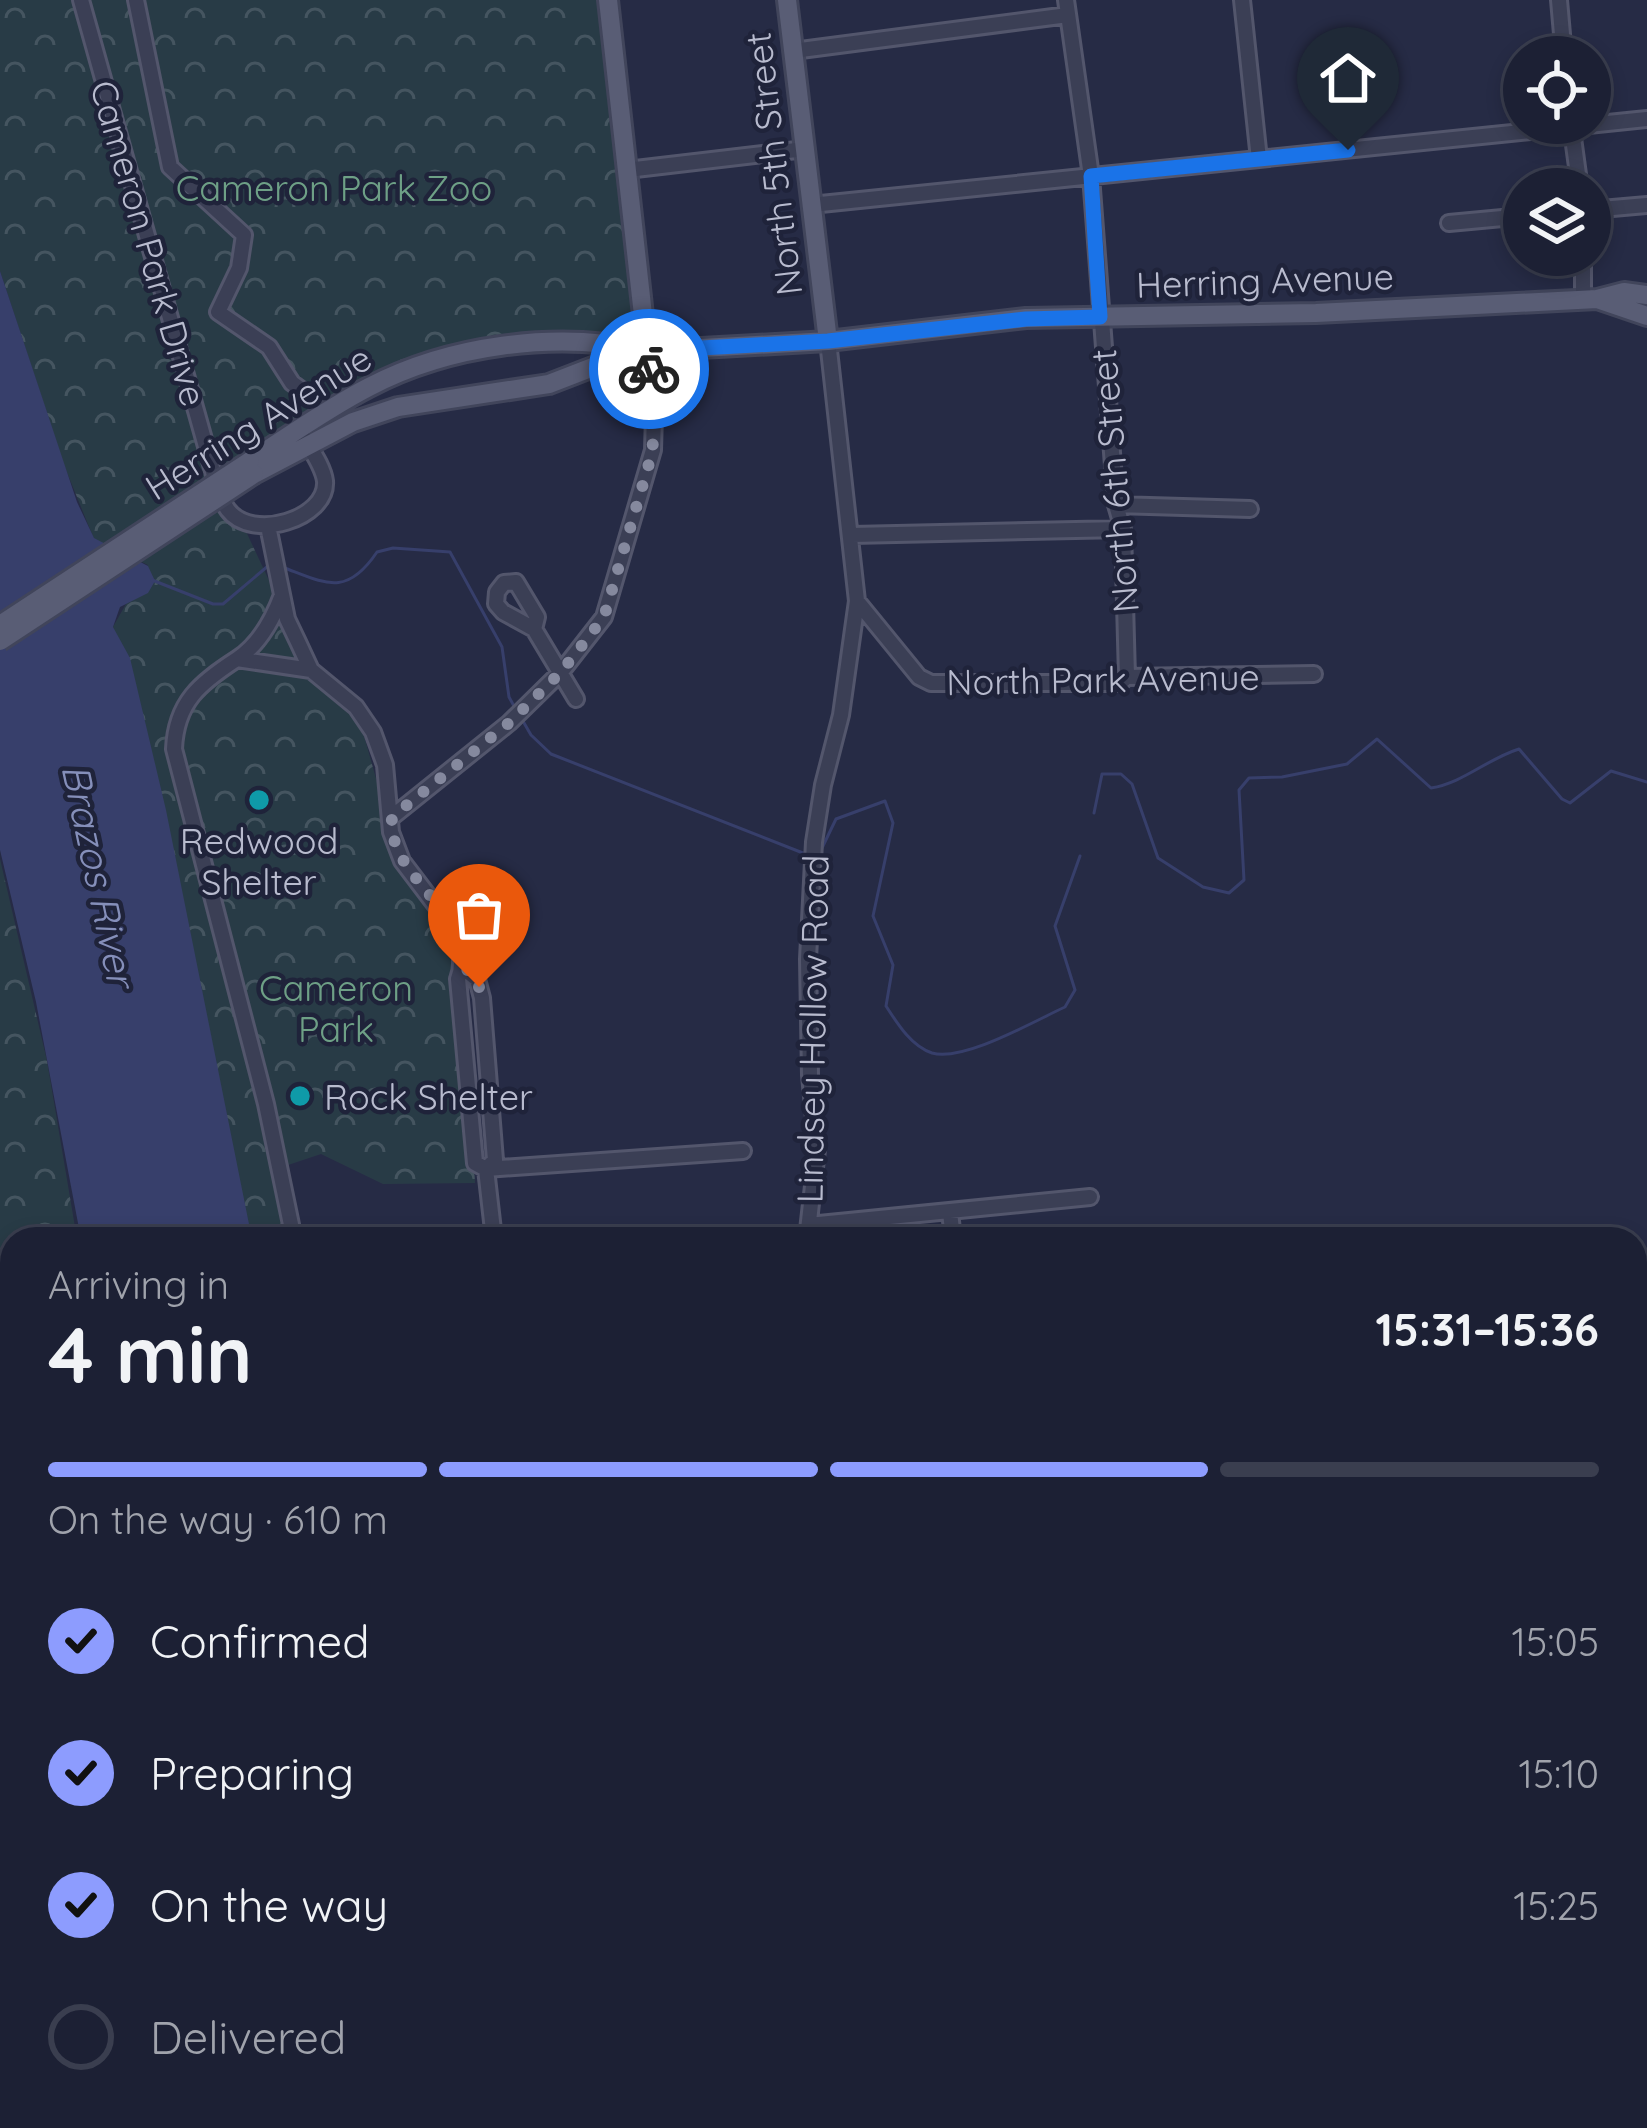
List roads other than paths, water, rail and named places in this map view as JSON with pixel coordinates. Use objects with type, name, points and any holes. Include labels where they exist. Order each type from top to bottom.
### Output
[{"type":"main road","points":[[608,0],[647,351]]},
{"type":"main road","name":"North 5th Street","points":[[787,0],[828,341]]},
{"type":"main road","name":"Herring Avenue","points":[[304,438],[398,407],[549,384],[647,351],[828,341],[1026,319],[1296,314],[1590,299],[1624,292],[1647,295]]},
{"type":"main road","name":"Herring Avenue","points":[[1590,299],[1647,316]]},
{"type":"main road","name":"Herring Avenue","points":[[0,626],[304,438],[369,387],[460,354],[556,342],[609,343],[647,351]]},
{"type":"main road","name":"Herring Avenue","points":[[0,641],[252,468]]},
{"type":"street","name":"Cameron Park Drive","points":[[81,0],[214,475],[229,511],[252,526],[268,526]]},
{"type":"street","points":[[136,0],[170,167],[244,236],[239,268],[218,312],[268,347],[292,383],[307,394]]},
{"type":"street","points":[[1242,0],[1259,159]]},
{"type":"street","points":[[1558,0],[1562,36]]},
{"type":"street","points":[[793,51],[1067,8]]},
{"type":"street","name":"North 6th Street","points":[[1067,8],[1091,176],[1116,505],[1123,529],[1127,677]]},
{"type":"street","points":[[1611,122],[1647,119]]},
{"type":"street","points":[[811,205],[1503,132]]},
{"type":"street","points":[[627,170],[805,149]]},
{"type":"street","points":[[1611,208],[1647,205]]},
{"type":"street","points":[[1449,223],[1503,218]]},
{"type":"street","points":[[1586,276],[1590,299]]},
{"type":"street","name":"North 5th Street","points":[[828,341],[851,535]]},
{"type":"street","points":[[392,817],[509,723],[561,672],[604,617],[653,450],[647,351]]},
{"type":"street","points":[[304,438],[324,475],[325,488],[320,499],[297,516],[268,526],[287,620],[311,670],[356,707],[373,732],[387,778],[391,832],[403,861],[452,927],[463,968],[477,979],[495,1160],[486,1169]]},
{"type":"street","points":[[1116,505],[1250,509]]},
{"type":"street","points":[[851,535],[1123,529]]},
{"type":"street","name":"Lindsey Hollow Road","points":[[809,1227],[818,1150],[810,1075],[812,863],[857,601],[851,535]]},
{"type":"street","points":[[282,596],[259,639],[204,680],[187,699],[174,749],[266,1104],[292,1227]]},
{"type":"street","name":"North Park Avenue","points":[[857,601],[926,681],[1120,682],[1127,677],[1314,674]]},
{"type":"street","points":[[534,629],[576,699]]},
{"type":"street","points":[[237,659],[311,670]]},
{"type":"street","points":[[387,778],[416,798]]},
{"type":"street","points":[[463,968],[458,979],[475,1162],[486,1169],[743,1150]]},
{"type":"street","points":[[486,1169],[493,1227]]},
{"type":"street","points":[[844,1227],[1090,1197]]},
{"type":"street","points":[[950,1212],[951,1227]]},
{"type":"water","name":"Brazos River","points":[[0,271],[77,502],[94,538],[148,566],[155,581],[148,593],[120,607],[113,627],[130,658],[166,810],[250,1227],[79,1227],[36,1002],[0,850]]},
{"type":"waterway","points":[[282,567],[334,583],[355,576],[377,552],[393,548],[450,552],[502,647],[515,708]]},
{"type":"waterway","points":[[152,580],[223,604],[268,566]]},
{"type":"waterway","points":[[520,716],[551,754],[808,855]]},
{"type":"waterway","points":[[1094,813],[1102,774],[1121,774],[1132,784],[1158,858],[1203,887],[1229,893],[1244,880],[1239,790],[1249,778],[1282,777],[1347,764],[1377,739],[1431,788],[1519,749],[1570,803],[1611,771],[1647,782]]},
{"type":"waterway","points":[[822,848],[836,819],[885,801],[893,823],[873,916],[893,965],[886,1006],[918,1045],[946,1054],[999,1039],[1065,1007],[1075,990],[1055,926],[1080,856]]},
{"type":"place","name":"Redwood Shelter","points":[[259,800]]},
{"type":"place","name":"Rock Shelter","points":[[300,1096]]},
{"type":"park label","name":"Cameron Park Zoo","points":[[334,187]]},
{"type":"park label","name":"Cameron Park","points":[[336,1008]]}]
